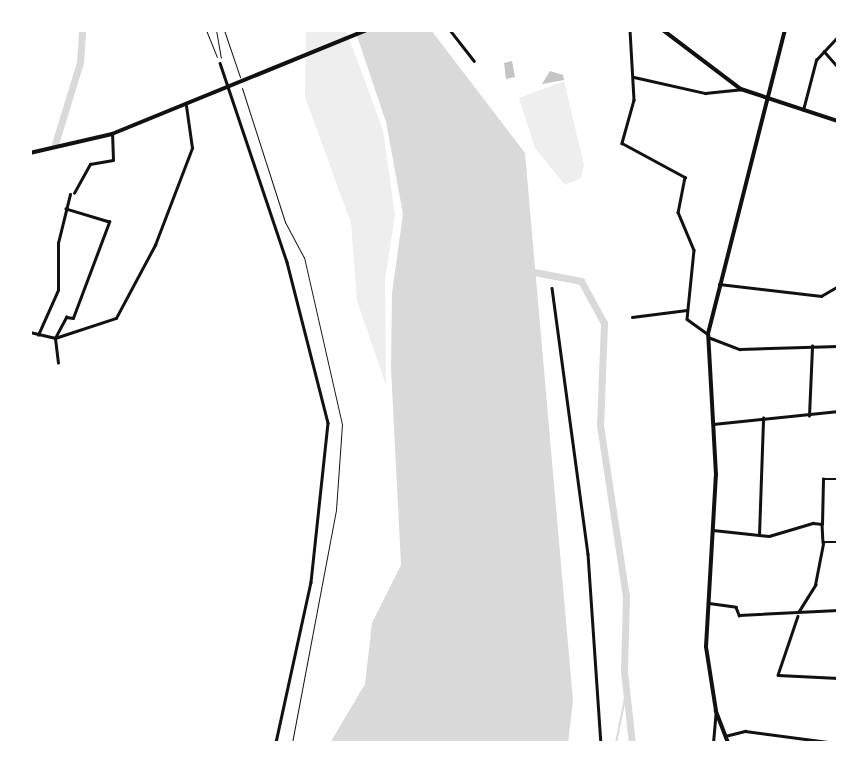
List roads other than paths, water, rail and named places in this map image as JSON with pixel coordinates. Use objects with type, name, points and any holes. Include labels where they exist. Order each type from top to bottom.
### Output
[{"type":"main road","points":[[30,153],[112,134],[367,30]]},
{"type":"main road","points":[[663,30],[741,89],[838,121]]},
{"type":"main road","points":[[728,743],[716,711],[706,647],[713,530],[713,424],[708,335],[785,30]]},
{"type":"street","points":[[450,30],[474,61]]},
{"type":"street","points":[[630,30],[634,77],[622,143],[685,177],[678,212],[694,250],[687,310],[689,322],[708,335],[740,349],[838,346]]},
{"type":"street","points":[[803,110],[824,51],[838,36]]},
{"type":"street","points":[[824,51],[838,67]]},
{"type":"street","points":[[220,63],[287,262],[328,423],[311,582],[276,743]]},
{"type":"street","points":[[634,77],[673,81],[705,93],[741,89]]},
{"type":"street","points":[[30,332],[55,338],[116,317],[146,265],[192,148],[186,106]]},
{"type":"street","points":[[38,335],[58,290],[66,209],[86,167],[113,160],[112,134]]},
{"type":"street","points":[[58,363],[55,338],[66,317],[73,318],[109,222],[66,209]]},
{"type":"street","points":[[719,284],[821,296],[838,286]]},
{"type":"street","points":[[552,288],[588,554],[601,743]]},
{"type":"street","points":[[632,317],[687,310]]},
{"type":"street","points":[[809,417],[812,346]]},
{"type":"street","points":[[713,424],[763,418],[809,417],[838,411]]},
{"type":"street","points":[[759,535],[763,418]]},
{"type":"street","points":[[838,479],[823,479],[823,542],[815,585],[798,613],[778,676],[838,678]]},
{"type":"street","points":[[713,530],[759,535],[822,524]]},
{"type":"street","points":[[823,542],[838,542]]},
{"type":"street","points":[[709,603],[736,607],[739,615],[838,610]]},
{"type":"street","points":[[713,743],[716,711]]},
{"type":"street","points":[[725,736],[745,731],[835,743]]},
{"type":"waterway","points":[[55,144],[80,62],[82,30]]},
{"type":"waterway","points":[[524,270],[581,281],[604,323],[600,425],[626,596],[624,671],[632,743]]},
{"type":"waterway","points":[[616,743],[626,693]]}]
